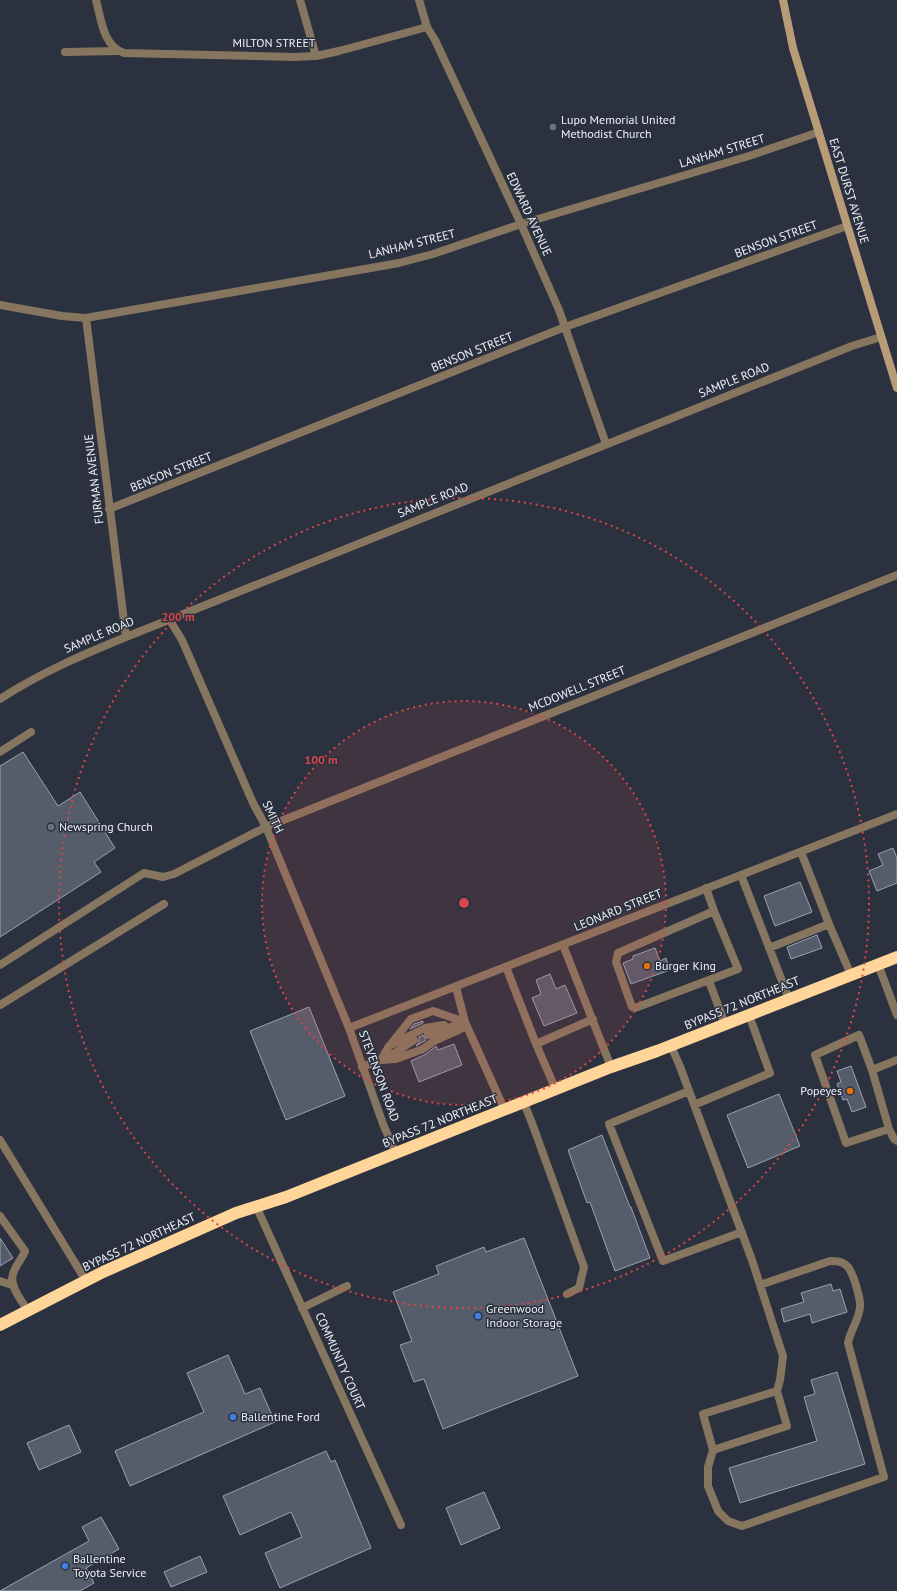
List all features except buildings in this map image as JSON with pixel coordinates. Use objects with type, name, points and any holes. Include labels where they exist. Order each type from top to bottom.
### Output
[{"type":"highway","name":"BYPASS 72 NORTHEAST","points":[[0,1325],[86,1281],[236,1213],[286,1197],[505,1111],[611,1067],[671,1046],[897,956]]},
{"type":"street","points":[[96,0],[108,40],[111,46],[118,51]]},
{"type":"street","points":[[300,0],[316,56]]},
{"type":"street","name":"EDWARD AVENUE","points":[[419,0],[427,27],[435,40],[521,224],[565,327],[606,444]]},
{"type":"street","name":"EAST DURST AVENUE","points":[[783,0],[793,48],[897,388]]},
{"type":"street","name":"MILTON STREET","points":[[65,52],[118,51],[124,53],[147,54],[294,57],[316,56],[427,27]]},
{"type":"street","name":"LANHAM STREET","points":[[0,305],[62,316],[86,318],[399,263],[433,254],[521,224],[749,156],[819,132]]},
{"type":"street","name":"BENSON STREET","points":[[109,509],[565,327],[847,226]]},
{"type":"street","name":"FURMAN AVENUE","points":[[86,318],[126,636]]},
{"type":"street","name":"SAMPLE ROAD","points":[[0,699],[26,682],[73,658],[126,636],[852,346],[881,337]]},
{"type":"street","name":"MCDOWELL STREET","points":[[0,965],[144,873],[163,877],[174,874],[266,827],[897,575]]},
{"type":"street","name":"SMITH","points":[[169,619],[182,640],[253,803],[266,827],[349,1028]]},
{"type":"street","points":[[0,752],[31,732]]},
{"type":"street","name":"LEONARD STREET","points":[[349,1028],[897,814]]},
{"type":"street","points":[[801,852],[851,975]]},
{"type":"street","points":[[741,875],[789,999]]},
{"type":"street","points":[[706,888],[738,968],[708,981],[635,1008],[632,1007],[616,962],[618,953],[714,911]]},
{"type":"street","points":[[0,1005],[164,904]]},
{"type":"street","points":[[769,948],[829,924]]},
{"type":"street","points":[[563,945],[594,1019],[611,1067]]},
{"type":"street","points":[[878,964],[897,1015]]},
{"type":"street","points":[[506,967],[536,1044],[556,1090]]},
{"type":"street","points":[[708,981],[726,1024]]},
{"type":"street","points":[[456,987],[466,1024],[505,1111]]},
{"type":"street","points":[[381,1060],[389,1046],[411,1019],[433,1011],[466,1024]]},
{"type":"street","points":[[694,1105],[770,1073],[749,1015]]},
{"type":"street","points":[[536,1044],[594,1019]]},
{"type":"street","points":[[428,1035],[466,1024]]},
{"type":"street","points":[[389,1046],[425,1028],[466,1024]]},
{"type":"street","points":[[381,1060],[396,1059],[423,1049],[434,1041],[466,1024]]},
{"type":"street","name":"STEVENSON ROAD","points":[[349,1028],[362,1067],[396,1154]]},
{"type":"street","points":[[890,1129],[846,1143],[815,1056],[859,1035],[872,1070],[890,1129],[894,1139],[897,1141]]},
{"type":"street","points":[[362,1067],[389,1057],[414,1040]]},
{"type":"street","points":[[671,1046],[742,1232],[783,1356],[777,1391],[787,1426],[713,1450]]},
{"type":"street","points":[[872,1070],[897,1060]]},
{"type":"street","points":[[689,1091],[609,1124],[663,1261],[742,1232]]},
{"type":"street","points":[[524,1103],[584,1267],[579,1288],[567,1294]]},
{"type":"street","points":[[1,1142],[86,1281]]},
{"type":"street","name":"COMMUNITY COURT","points":[[256,1206],[401,1525]]},
{"type":"street","points":[[0,1216],[25,1251],[12,1275],[12,1285],[28,1311]]},
{"type":"street","points":[[0,1224],[9,1229]]},
{"type":"street","points":[[760,1285],[830,1261],[838,1261],[847,1266],[852,1273],[860,1309],[849,1335],[848,1343],[884,1477],[742,1526],[728,1521],[718,1511],[708,1486],[708,1467],[713,1450],[702,1414],[777,1391]]},
{"type":"street","points":[[0,1281],[12,1285]]},
{"type":"street","points":[[302,1308],[347,1286]]},
{"type":"place","name":"Lupo Memorial United Methodist Church","points":[[553,127]]},
{"type":"place","name":"Newspring Church","points":[[51,827]]},
{"type":"place","name":"Burger King","points":[[647,966]]},
{"type":"place","name":"Popeyes","points":[[850,1091]]},
{"type":"place","name":"Greenwood Indoor Storage","points":[[478,1316]]},
{"type":"place","name":"Ballentine Ford","points":[[233,1417]]},
{"type":"place","name":"Ballentine Toyota Service","points":[[65,1566]]}]
